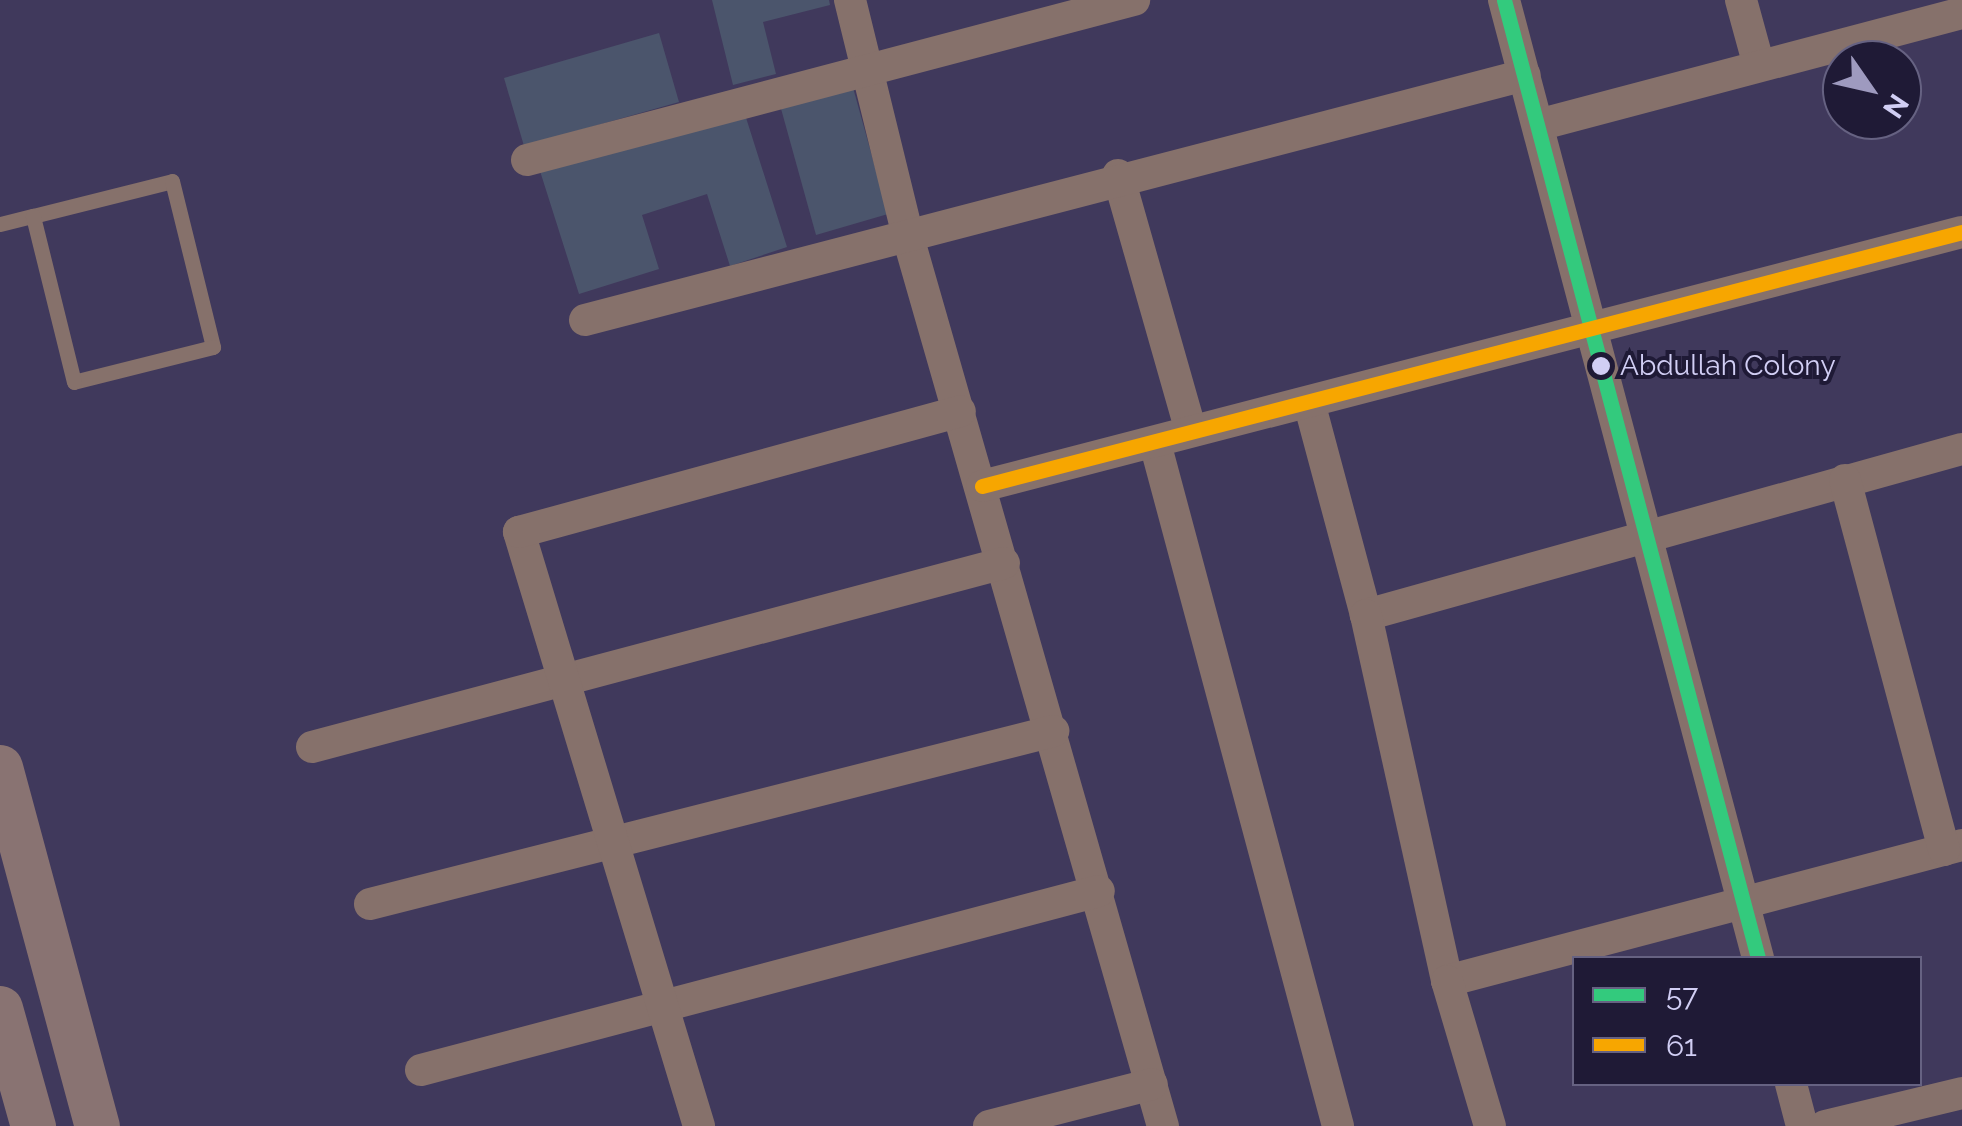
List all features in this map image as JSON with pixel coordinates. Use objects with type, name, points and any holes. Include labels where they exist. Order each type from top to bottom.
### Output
[{"type":"street","points":[[850,0],[870,67],[908,236],[1100,891],[1163,1126]]},
{"type":"street","points":[[527,160],[1134,0]]},
{"type":"street","points":[[1504,0],[1757,956]]},
{"type":"street","points":[[1740,0],[1759,66]]},
{"type":"street","points":[[1538,125],[1759,66],[1942,11]]},
{"type":"street","points":[[585,320],[908,236],[1118,175],[1525,75]]},
{"type":"street","points":[[1118,175],[1191,431]]},
{"type":"street","points":[[982,486],[1191,431],[1310,406],[1962,232]]},
{"type":"street","points":[[1310,406],[1366,616],[1448,981],[1490,1126]]},
{"type":"street","points":[[699,1126],[666,1004],[562,682],[519,532],[960,411]]},
{"type":"street","points":[[1154,443],[1338,1126]]},
{"type":"street","points":[[1366,616],[1646,532],[1962,450]]},
{"type":"street","points":[[1448,981],[1953,847],[1845,480]]},
{"type":"street","points":[[312,748],[1004,563]]},
{"type":"street","points":[[370,904],[1053,732]]},
{"type":"street","points":[[0,767],[97,1126]]},
{"type":"street","points":[[421,1070],[1100,891]]},
{"type":"street","points":[[0,1008],[33,1126]]},
{"type":"street","points":[[989,1126],[1152,1084]]},
{"type":"street","points":[[1792,1086],[1802,1126]]},
{"type":"street","points":[[1824,1126],[1881,1119],[1962,1093]]},
{"type":"lane","points":[[0,224],[172,182],[213,347],[74,382],[34,216]]},
{"type":"building","points":[[712,0],[829,0],[830,5],[763,22],[776,74],[733,85]]},
{"type":"building","points":[[659,33],[679,102],[524,146],[504,78]]},
{"type":"building","points":[[852,84],[888,214],[816,235],[780,105]]},
{"type":"building","points":[[742,105],[787,247],[730,266],[707,194],[642,215],[659,269],[579,294],[540,171]]},
{"type":"transit line","name":"57","points":[[1504,0],[1757,956]]},
{"type":"transit line","name":"61","points":[[982,486],[1962,232]]},
{"type":"place","name":"Abdullah Colony","points":[[1601,366]]}]
